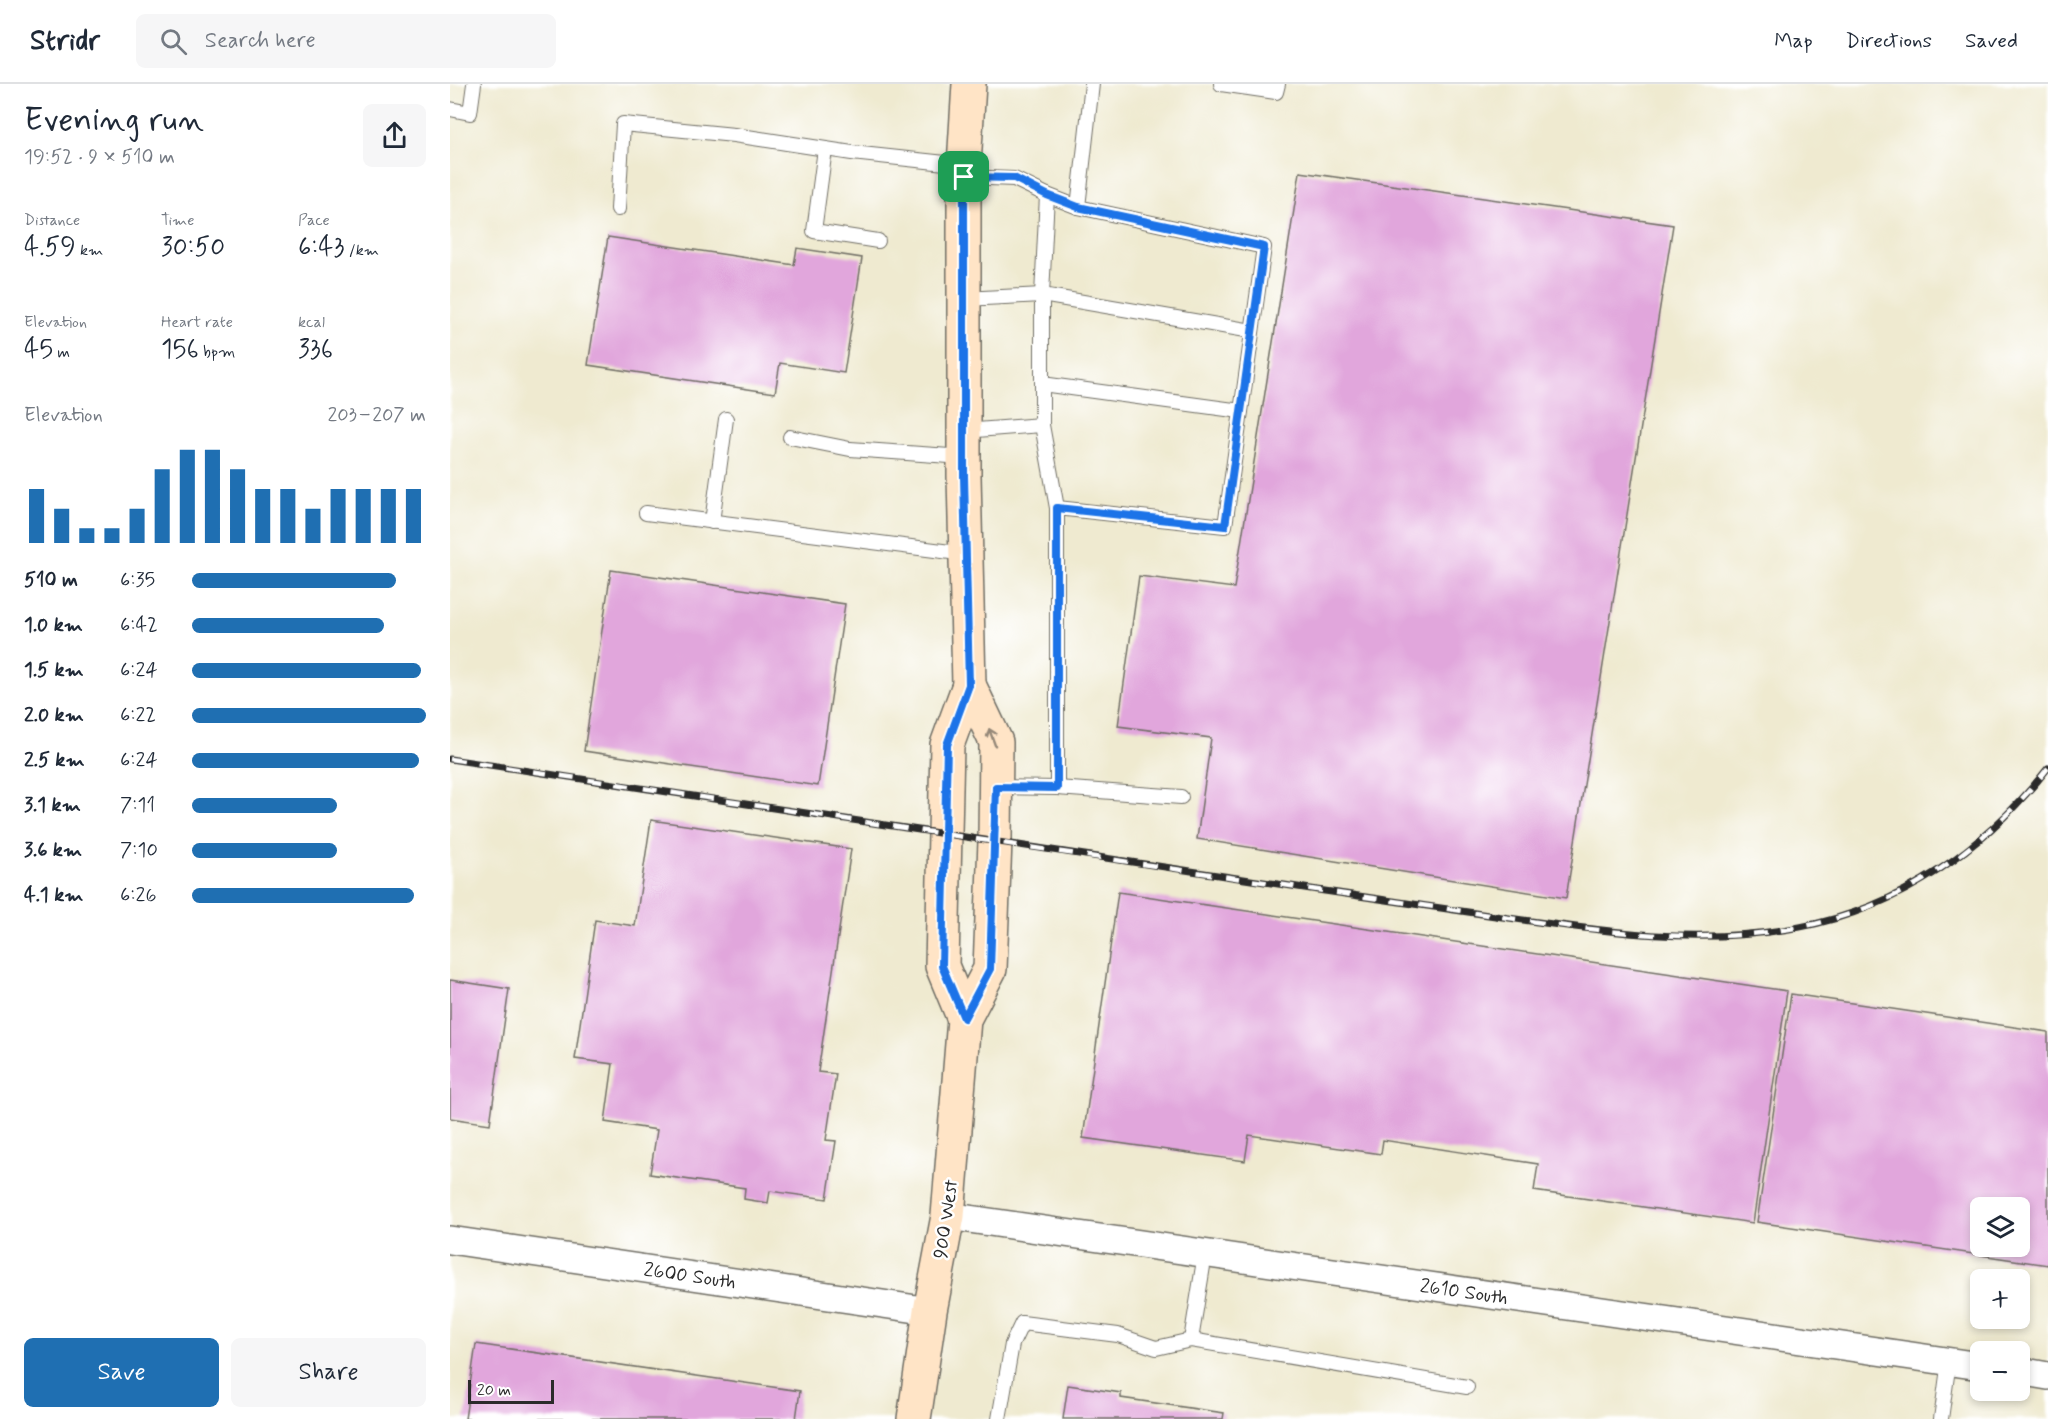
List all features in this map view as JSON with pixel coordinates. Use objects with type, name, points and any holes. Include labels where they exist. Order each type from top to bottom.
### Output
[{"type":"main road","name":"900 West","points":[[964,1018],[942,966],[947,745],[969,685],[964,444],[964,171],[969,84]]},
{"type":"main road","name":"900 West","points":[[914,1419],[930,1311],[948,1216],[964,1018],[990,969],[996,742],[969,685]]},
{"type":"street","name":"2610 South","points":[[948,1216],[1970,1364]]},
{"type":"street","name":"2600 South","points":[[450,1240],[930,1311]]},
{"type":"street","points":[[2030,1373],[2048,1376]]},
{"type":"lane","points":[[450,110],[470,113],[474,84]]},
{"type":"lane","points":[[1078,207],[1092,84]]},
{"type":"lane","points":[[1221,84],[1276,92],[1278,84]]},
{"type":"lane","points":[[618,209],[623,124],[734,135],[1014,178],[1047,195],[1078,207],[1264,247],[1225,526],[1057,508]]},
{"type":"lane","points":[[825,149],[814,231],[878,241]]},
{"type":"lane","points":[[1047,195],[1042,295],[1042,425],[1057,508],[1057,788]]},
{"type":"lane","points":[[964,299],[1042,295],[1252,331]]},
{"type":"lane","points":[[1042,384],[1241,411]]},
{"type":"lane","points":[[712,522],[726,419]]},
{"type":"lane","points":[[790,437],[850,449],[964,444],[1042,425]]},
{"type":"lane","points":[[646,513],[966,554]]},
{"type":"lane","points":[[996,787],[1057,788],[1181,797]]},
{"type":"lane","points":[[1191,1340],[1205,1254]]},
{"type":"lane","points":[[999,1419],[1012,1344],[1022,1323],[1118,1335],[1156,1348],[1191,1340],[1467,1387]]},
{"type":"lane","points":[[1941,1419],[1949,1361]]},
{"type":"building","points":[[1300,172],[1673,225],[1566,898],[1197,839],[1211,738],[1118,726],[1139,576],[1234,588]]},
{"type":"building","points":[[608,237],[794,265],[797,248],[862,258],[844,373],[780,363],[775,393],[588,365]]},
{"type":"building","points":[[611,570],[845,604],[818,786],[584,751]]},
{"type":"building","points":[[651,820],[851,849],[818,1072],[836,1074],[826,1140],[836,1141],[827,1199],[770,1191],[768,1203],[744,1199],[745,1188],[650,1174],[657,1130],[605,1122],[613,1064],[575,1059],[595,920],[635,926]]},
{"type":"building","points":[[1118,892],[1787,991],[1753,1223],[1534,1191],[1538,1164],[1383,1140],[1381,1154],[1249,1135],[1245,1161],[1083,1138]]},
{"type":"building","points":[[450,980],[509,989],[490,1124],[450,1118]]},
{"type":"building","points":[[1791,994],[2048,1032],[2048,1265],[1994,1257],[2030,1257],[2030,1197],[1970,1197],[1970,1253],[1757,1222]]},
{"type":"building","points":[[476,1344],[800,1391],[796,1419],[465,1419]]},
{"type":"building","points":[[1068,1385],[1121,1393],[1121,1398],[1224,1413],[1223,1419],[1063,1419]]},
{"type":"railway","points":[[450,759],[1509,918],[1618,932],[1691,936],[1764,933],[1800,927],[1837,918],[1873,905],[1907,889],[1939,870],[1969,848],[2024,797],[2048,768]]},
{"type":"route","points":[[964,177],[1014,178],[1047,195],[1078,207],[1264,247],[1225,526],[1057,508],[1057,788],[996,787],[990,969],[964,1018],[942,966],[947,745],[969,685],[964,476],[964,177]]}]
